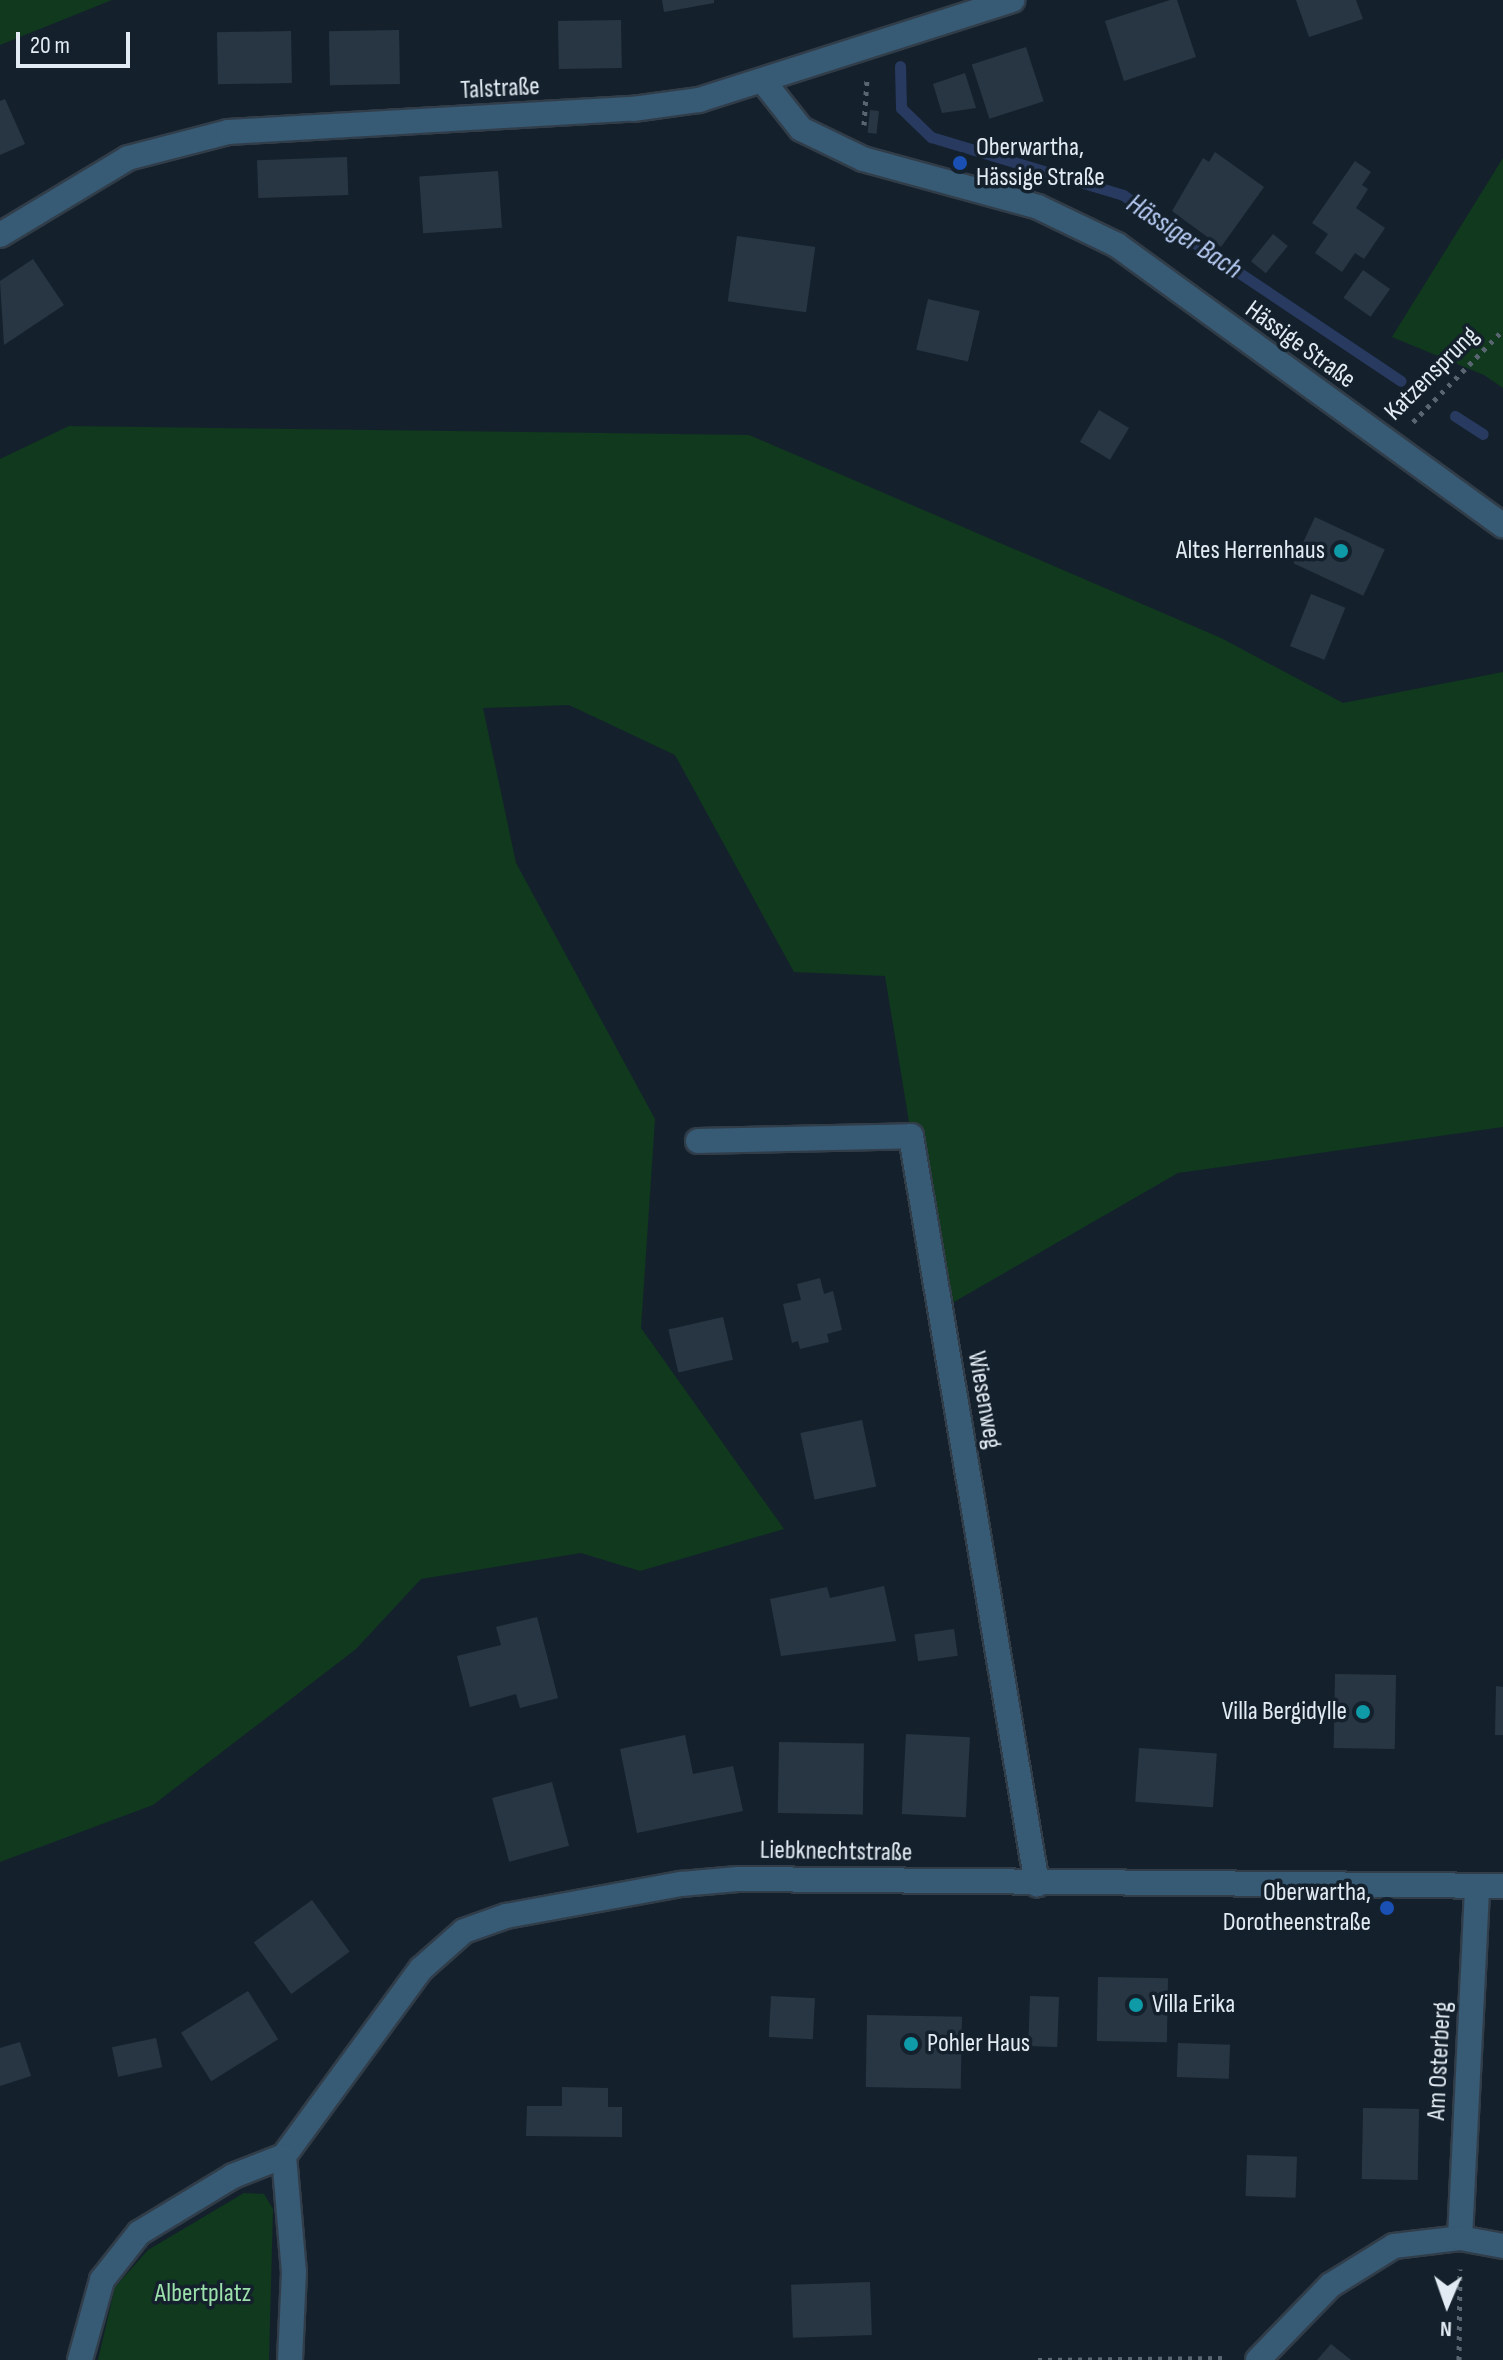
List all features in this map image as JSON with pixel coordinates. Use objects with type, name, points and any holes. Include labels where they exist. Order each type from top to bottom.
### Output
[{"type":"street","name":"Talstraße","points":[[0,235],[128,158],[228,132],[633,109],[699,100],[1012,0]]},
{"type":"street","name":"Hässige Straße","points":[[763,81],[801,129],[863,159],[1038,207],[1117,245],[1503,525]]},
{"type":"street","name":"Wiesenweg","points":[[698,1141],[911,1136],[1037,1884]]},
{"type":"street","name":"Liebknechtstraße","points":[[284,2156],[421,1969],[464,1931],[492,1921],[681,1884],[738,1879],[1503,1886]]},
{"type":"street","name":"Am Osterberg","points":[[1460,2238],[1477,1886]]},
{"type":"street","points":[[80,2360],[102,2280],[139,2233],[233,2176],[284,2156],[294,2272],[290,2360]]},
{"type":"street","points":[[1259,2359],[1331,2285],[1394,2246],[1460,2238],[1503,2246]]},
{"type":"path","points":[[863,159],[868,46]]},
{"type":"path","name":"Katzensprung","points":[[1390,445],[1503,330]]},
{"type":"path","points":[[1459,2360],[1460,2238]]},
{"type":"path","points":[[1038,2360],[1259,2359]]},
{"type":"green space","points":[[0,0],[112,0],[0,45]]},
{"type":"green space","points":[[1503,158],[1503,388],[1484,375],[1392,337]]},
{"type":"green space","points":[[69,426],[749,435],[1221,638],[1343,703],[1503,672],[1503,1127],[1178,1173],[940,1310],[885,976],[794,972],[675,755],[569,705],[483,708],[516,863],[655,1119],[641,1328],[784,1529],[640,1571],[581,1553],[421,1579],[356,1649],[153,1805],[0,1862],[0,459]]},
{"type":"green space","name":"Albertplatz","points":[[244,2193],[264,2194],[273,2209],[269,2360],[98,2360],[115,2287],[148,2250]]},
{"type":"building","points":[[662,0],[714,0],[714,3],[664,12]]},
{"type":"building","points":[[1177,0],[1196,57],[1124,81],[1105,21]]},
{"type":"building","points":[[1296,0],[1356,0],[1363,19],[1309,37]]},
{"type":"building","points":[[621,20],[622,68],[559,69],[558,21]]},
{"type":"building","points":[[399,30],[400,84],[330,85],[329,31]]},
{"type":"building","points":[[291,31],[292,83],[218,84],[217,32]]},
{"type":"building","points":[[1026,47],[1044,101],[989,119],[972,65]]},
{"type":"building","points":[[965,73],[976,108],[942,113],[933,84]]},
{"type":"building","points":[[5,99],[25,144],[0,155],[0,101]]},
{"type":"building","points":[[870,110],[879,111],[877,134],[868,133]]},
{"type":"building","points":[[1215,152],[1264,187],[1221,247],[1172,211],[1203,158],[1209,162]]},
{"type":"building","points":[[347,157],[348,195],[258,198],[257,160]]},
{"type":"building","points":[[1355,161],[1371,172],[1362,185],[1368,189],[1356,208],[1385,228],[1364,259],[1355,253],[1342,272],[1315,253],[1328,234],[1312,223]]},
{"type":"building","points":[[498,171],[502,228],[423,233],[419,177]]},
{"type":"building","points":[[1273,234],[1288,246],[1266,273],[1251,261]]},
{"type":"building","points":[[737,236],[815,247],[806,312],[728,301]]},
{"type":"building","points":[[33,259],[64,305],[4,345],[0,281]]},
{"type":"building","points":[[1363,270],[1390,289],[1371,317],[1343,298]]},
{"type":"building","points":[[928,299],[980,311],[968,362],[916,350]]},
{"type":"building","points":[[1099,410],[1129,428],[1110,460],[1080,442]]},
{"type":"building","points":[[1315,517],[1385,550],[1363,596],[1293,563]]},
{"type":"building","points":[[1311,594],[1345,608],[1324,660],[1290,646]]},
{"type":"building","points":[[820,1278],[824,1294],[833,1291],[842,1330],[827,1334],[829,1342],[800,1349],[798,1341],[792,1343],[783,1304],[801,1300],[797,1284]]},
{"type":"building","points":[[723,1317],[733,1360],[678,1372],[668,1330]]},
{"type":"building","points":[[862,1420],[876,1487],[815,1500],[800,1433]]},
{"type":"building","points":[[884,1586],[896,1641],[781,1656],[770,1599],[827,1587],[830,1598]]},
{"type":"building","points":[[537,1617],[558,1698],[520,1708],[516,1694],[470,1707],[457,1656],[501,1645],[496,1627]]},
{"type":"building","points":[[954,1629],[958,1656],[918,1661],[914,1635]]},
{"type":"building","points":[[1335,1674],[1396,1675],[1395,1749],[1334,1748]]},
{"type":"building","points":[[1496,1686],[1503,1687],[1503,1735],[1495,1735]]},
{"type":"building","points":[[906,1734],[970,1737],[966,1817],[902,1814]]},
{"type":"building","points":[[685,1735],[693,1774],[733,1766],[743,1811],[637,1833],[620,1749]]},
{"type":"building","points":[[779,1742],[864,1743],[863,1814],[778,1813]]},
{"type":"building","points":[[1139,1748],[1217,1753],[1213,1807],[1135,1802]]},
{"type":"building","points":[[552,1782],[569,1846],[509,1862],[492,1798]]},
{"type":"building","points":[[312,1900],[350,1952],[291,1994],[254,1942]]},
{"type":"building","points":[[1098,1977],[1168,1978],[1167,2042],[1097,2041]]},
{"type":"building","points":[[248,1991],[278,2039],[211,2081],[181,2033]]},
{"type":"building","points":[[771,1996],[815,1998],[813,2039],[769,2037]]},
{"type":"building","points":[[1030,1996],[1059,1997],[1057,2047],[1028,2046]]},
{"type":"building","points":[[867,2015],[962,2017],[961,2089],[866,2087]]},
{"type":"building","points":[[156,2038],[162,2067],[118,2077],[112,2047]]},
{"type":"building","points":[[20,2042],[31,2076],[0,2086],[0,2048]]},
{"type":"building","points":[[1178,2043],[1230,2045],[1229,2079],[1177,2077]]},
{"type":"building","points":[[562,2087],[608,2088],[608,2107],[622,2107],[622,2137],[526,2136],[527,2106],[562,2106]]},
{"type":"building","points":[[1363,2108],[1419,2109],[1418,2180],[1362,2179]]},
{"type":"building","points":[[1247,2155],[1297,2157],[1296,2198],[1246,2196]]},
{"type":"building","points":[[870,2282],[872,2335],[793,2338],[791,2285]]},
{"type":"building","points":[[1331,2344],[1351,2360],[1317,2360]]},
{"type":"waterway","name":"Hässiger Bach","points":[[900,66],[901,108],[931,137],[1123,195],[1401,381]]},
{"type":"waterway","name":"Hässiger Bach","points":[[1455,416],[1483,434]]},
{"type":"place","name":"Oberwartha, Hässige Straße","points":[[960,163]]},
{"type":"place","name":"Altes Herrenhaus","points":[[1341,551]]},
{"type":"place","name":"Villa Bergidylle","points":[[1363,1712]]},
{"type":"place","name":"Oberwartha, Dorotheenstraße","points":[[1387,1908]]},
{"type":"place","name":"Villa Erika","points":[[1136,2005]]},
{"type":"place","name":"Pohler Haus","points":[[911,2044]]}]
